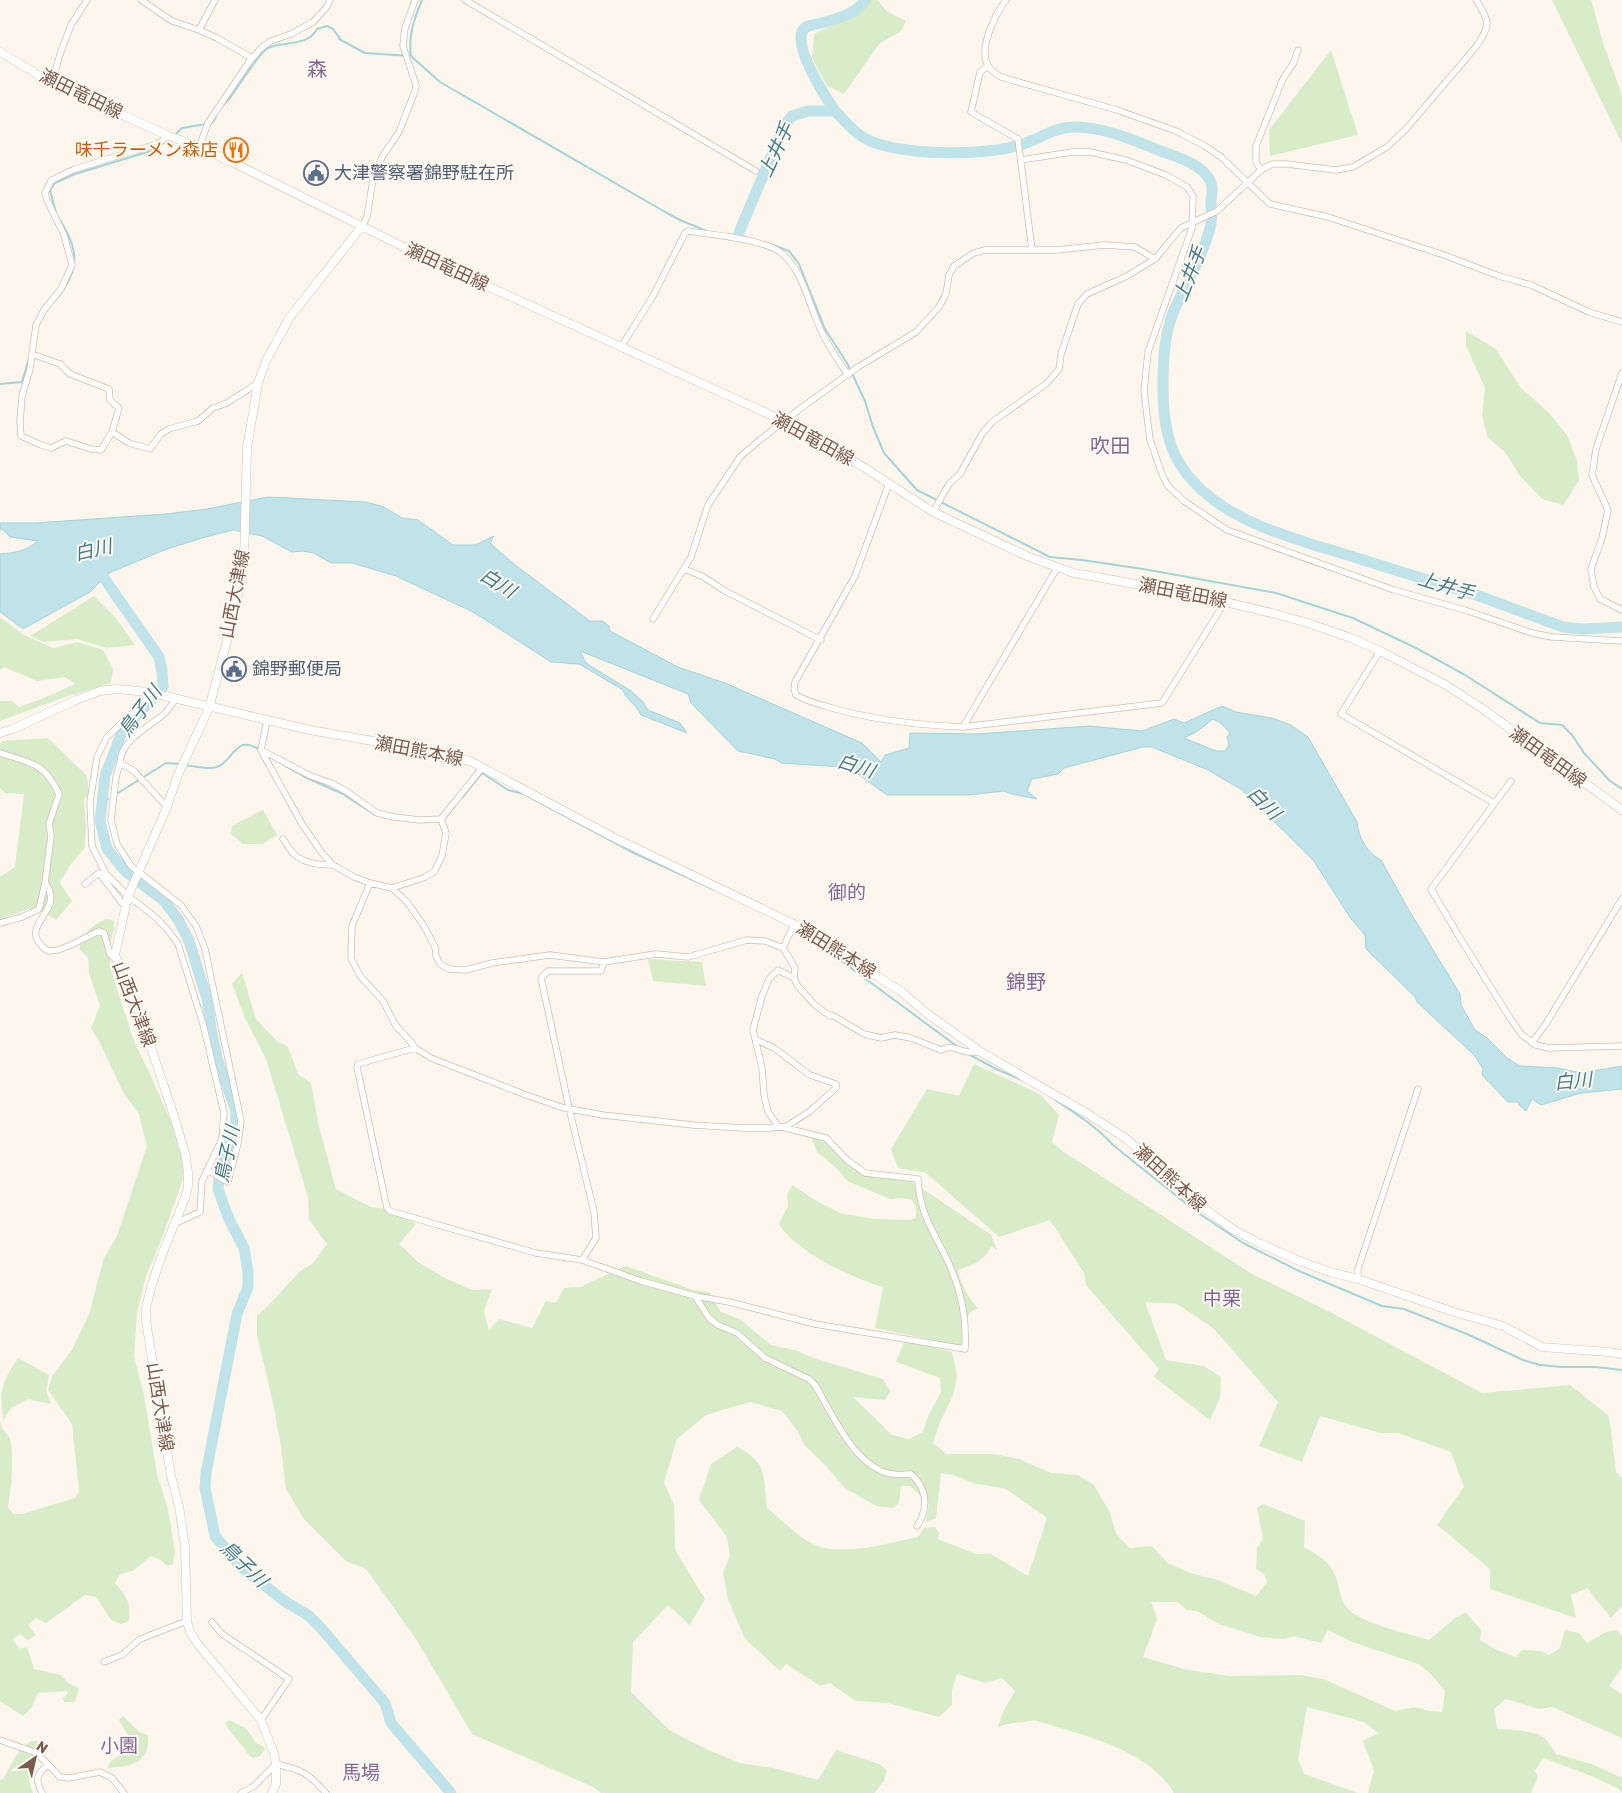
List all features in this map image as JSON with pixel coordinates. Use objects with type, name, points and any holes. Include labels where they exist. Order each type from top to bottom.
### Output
[{"type":"main road","name":"瀬田竜田線","points":[[0,52],[52,83],[169,136],[199,147],[272,181],[426,258],[784,421],[887,482],[933,512],[1028,557],[1057,568],[1096,578],[1152,586],[1308,623],[1351,638],[1380,651],[1446,685],[1484,709],[1622,810]]},
{"type":"main road","name":"山西大津線","points":[[272,1793],[276,1784],[276,1764],[261,1720],[196,1643],[186,1621],[185,1548],[179,1506],[168,1457],[146,1321],[146,1308],[163,1252],[176,1223],[188,1187],[186,1157],[151,1048],[115,956],[129,894],[167,807],[177,777],[209,708],[234,615],[244,562],[247,448],[258,384],[266,361],[290,317],[362,226]]},
{"type":"main road","name":"瀬田熊本線","points":[[0,733],[32,721],[76,700],[100,692],[117,689],[148,692],[209,708],[310,730],[470,761],[615,838],[794,924],[902,992],[925,1012],[981,1052],[1088,1114],[1125,1138],[1154,1162],[1192,1199],[1234,1230],[1297,1260],[1330,1272],[1358,1279],[1454,1312],[1503,1326],[1542,1347],[1622,1354]]},
{"type":"street","points":[[52,83],[71,25],[87,0]]},
{"type":"street","points":[[141,0],[148,2],[172,21],[199,30],[252,58]]},
{"type":"street","points":[[199,30],[215,0]]},
{"type":"street","points":[[199,147],[208,123],[252,58],[271,41],[292,34],[313,22],[323,12],[330,0]]},
{"type":"street","points":[[362,226],[367,217],[373,179],[382,157],[399,132],[415,91],[416,85],[403,46],[405,28],[415,0]]},
{"type":"street","points":[[465,0],[756,170]]},
{"type":"street","points":[[1006,0],[988,35],[984,55],[988,66],[1002,77],[1010,81],[1108,107],[1176,131],[1221,157],[1270,204],[1328,217],[1444,255],[1499,276],[1531,285],[1589,312],[1622,322]]},
{"type":"street","points":[[933,512],[950,484],[960,474],[982,434],[992,422],[1046,384],[1058,369],[1078,304],[1087,294],[1127,276],[1156,259],[1181,228],[1217,211],[1261,170],[1272,164],[1335,170],[1352,167],[1387,147],[1406,129],[1484,35],[1488,23],[1485,14],[1476,0]]},
{"type":"street","points":[[1261,170],[1256,162],[1256,146],[1283,79],[1293,64],[1298,50]]},
{"type":"street","points":[[988,66],[980,72],[971,112],[1018,139],[1032,250]]},
{"type":"street","points":[[32,354],[60,364],[70,374],[109,389],[110,400],[119,408],[112,432],[101,450],[91,449],[66,441],[50,448],[41,446],[21,436],[22,402],[36,325],[39,317],[61,289],[72,265],[64,235],[45,193],[51,181],[75,169],[156,144],[169,136]]},
{"type":"street","points":[[1021,160],[1072,152],[1090,152],[1126,160],[1166,175],[1187,187],[1193,196],[1194,221],[1190,238],[1148,352],[1144,391],[1150,440],[1167,485],[1175,494],[1227,530],[1394,590],[1468,611],[1532,633],[1552,637],[1622,641]]},
{"type":"street","points":[[621,347],[653,296],[685,233],[688,231],[760,243],[779,251],[792,263],[828,346],[849,374]]},
{"type":"street","points":[[653,619],[684,569],[697,543],[708,505],[740,457],[784,421],[855,369],[916,332],[940,307],[954,266],[974,253],[985,250],[1057,250],[1104,245],[1135,247],[1156,259]]},
{"type":"street","points":[[1622,374],[1598,440],[1593,466],[1592,475],[1594,482],[1608,510],[1602,538],[1590,570],[1594,587],[1600,600],[1622,610]]},
{"type":"street","points":[[112,432],[129,443],[150,449],[161,434],[169,429],[198,421],[213,408],[227,403],[258,384]]},
{"type":"street","points":[[887,482],[888,486],[855,576],[796,682],[794,690],[796,695],[806,701],[845,712],[934,726],[963,727],[1162,703],[1225,602]]},
{"type":"street","points":[[963,727],[1057,568]]},
{"type":"street","points":[[684,569],[702,576],[725,591],[821,640]]},
{"type":"street","points":[[1380,651],[1341,714],[1494,803]]},
{"type":"street","points":[[148,692],[145,701],[107,737],[98,757],[90,802],[92,846],[106,874],[154,916],[168,930],[178,944],[203,1024],[224,1113],[222,1139],[202,1181],[200,1212],[176,1223]]},
{"type":"street","points":[[175,700],[165,712],[140,732],[121,756],[116,777],[111,820],[117,844],[131,866],[138,874],[181,905],[196,926],[205,949],[241,1121],[238,1143],[228,1182],[208,1171]]},
{"type":"street","points":[[267,720],[261,750],[302,824],[333,865],[354,877],[392,888],[407,902],[436,947],[436,956],[440,964],[449,969],[466,970],[492,963],[550,955],[604,962],[656,954],[688,957],[747,940],[765,941],[782,948],[795,968],[794,978]]},
{"type":"street","points":[[261,750],[311,776],[346,791],[377,813],[420,820],[441,818],[482,768]]},
{"type":"street","points":[[0,753],[40,767],[52,778],[59,794],[49,824],[51,836],[45,883],[39,910],[0,923]]},
{"type":"street","points":[[120,763],[134,771],[167,807]]},
{"type":"street","points":[[1511,781],[1431,888],[1460,938],[1522,1035],[1532,1043],[1549,1048],[1622,1046]]},
{"type":"street","points":[[392,888],[423,878],[434,872],[442,856],[446,833],[441,818]]},
{"type":"street","points":[[283,838],[294,855],[321,865],[333,865]]},
{"type":"street","points":[[85,884],[99,873],[126,908]]},
{"type":"street","points":[[45,883],[52,896],[48,909],[36,925],[37,940],[41,946],[48,951],[58,950],[98,931],[104,934],[110,954],[118,962]]},
{"type":"street","points":[[370,883],[352,926],[351,958],[360,976],[383,1001],[396,1026],[415,1048],[430,1058],[490,1082],[564,1108],[603,1115],[693,1125],[743,1128],[787,1126],[810,1111],[836,1088],[836,1084],[810,1075],[774,1048],[755,1039]]},
{"type":"street","points":[[1532,1043],[1547,1022],[1622,899]]},
{"type":"street","points":[[782,948],[794,924]]},
{"type":"street","points":[[582,1260],[596,1238],[596,1222],[541,978],[548,971],[601,971],[604,962]]},
{"type":"street","points":[[415,1048],[369,1060],[358,1064],[357,1067],[387,1208],[390,1211],[536,1253],[582,1260],[641,1281],[695,1296],[729,1302],[815,1324],[965,1349],[967,1328],[958,1286],[922,1210],[918,1191],[918,1179],[865,1173],[847,1160],[826,1138],[778,1126],[768,1112],[764,1095],[762,1068],[753,1030],[762,996],[769,979],[778,970],[794,978],[815,1005],[830,1016],[832,1015],[864,1034],[881,1038],[895,1035],[911,1038],[941,1050],[948,1046],[964,1052],[981,1052]]},
{"type":"street","points":[[1358,1279],[1358,1269],[1418,1090]]},
{"type":"street","points":[[695,1296],[709,1318],[718,1325],[738,1333],[765,1358],[808,1379],[815,1385],[859,1456],[870,1465],[892,1474],[911,1474],[920,1482],[926,1509],[917,1526]]},
{"type":"street","points":[[104,1662],[122,1655],[140,1639],[186,1621]]},
{"type":"street","points":[[212,1622],[222,1634],[289,1679],[261,1720]]},
{"type":"street","points":[[0,1740],[37,1752],[60,1778],[100,1772],[112,1778],[124,1793]]},
{"type":"street","points":[[42,1793],[37,1782],[38,1774],[48,1764]]},
{"type":"street","points":[[241,1793],[254,1786],[276,1764],[296,1769],[311,1777],[326,1793]]},
{"type":"green space","points":[[859,0],[878,0],[886,11],[906,21],[901,31],[879,44],[844,94],[827,86],[812,58],[814,34],[850,12]]},
{"type":"green space","points":[[1552,0],[1591,0],[1604,46],[1622,95],[1622,143]]},
{"type":"green space","points":[[1331,50],[1358,135],[1270,156],[1269,130]]},
{"type":"green space","points":[[1466,331],[1496,349],[1520,387],[1549,413],[1567,435],[1577,461],[1579,481],[1563,505],[1542,499],[1520,476],[1505,452],[1488,438],[1482,415],[1485,388],[1466,346]]},
{"type":"green space","points":[[94,596],[116,618],[135,645],[107,648],[77,639],[44,642],[30,636]]},
{"type":"green space","points":[[0,617],[24,635],[53,648],[77,642],[103,650],[113,669],[111,683],[62,698],[0,721],[0,701],[12,701],[19,707],[75,684],[65,677],[37,681],[4,667],[0,670]]},
{"type":"green space","points":[[48,738],[87,776],[89,792],[84,801],[85,848],[70,865],[60,883],[72,901],[56,920],[35,907],[0,919],[0,877],[15,867],[24,794],[5,793],[0,788],[0,744],[3,741]]},
{"type":"green space","points":[[263,810],[277,835],[262,844],[243,844],[231,834],[232,826]]},
{"type":"green space","points":[[107,919],[114,921],[110,968],[135,1044],[175,1130],[183,1160],[183,1179],[146,1276],[137,1313],[134,1356],[144,1395],[157,1474],[168,1509],[175,1552],[173,1564],[167,1566],[159,1559],[151,1556],[134,1570],[119,1575],[115,1583],[127,1600],[129,1621],[121,1624],[111,1620],[96,1597],[85,1595],[46,1623],[36,1618],[28,1625],[36,1635],[28,1640],[20,1634],[13,1639],[19,1649],[27,1647],[34,1669],[61,1675],[68,1683],[79,1688],[75,1702],[64,1702],[63,1698],[68,1694],[67,1691],[37,1693],[32,1707],[23,1716],[0,1701],[0,1421],[11,1443],[12,1472],[8,1507],[13,1514],[22,1514],[75,1498],[79,1491],[72,1424],[48,1390],[52,1376],[72,1350],[89,1314],[104,1258],[117,1236],[147,1146],[139,1114],[123,1092],[91,1028],[100,1006],[89,973],[88,958],[80,950],[80,945],[88,931]]},
{"type":"green space","points":[[648,959],[702,962],[706,986],[653,981]]},
{"type":"green space","points":[[242,973],[256,1019],[277,1041],[288,1047],[298,1074],[311,1083],[319,1127],[336,1189],[371,1207],[401,1211],[416,1224],[399,1244],[418,1262],[445,1278],[472,1290],[492,1289],[484,1311],[489,1330],[499,1319],[532,1328],[546,1301],[556,1303],[564,1288],[580,1287],[626,1266],[693,1290],[709,1292],[721,1312],[741,1320],[771,1345],[795,1350],[813,1358],[883,1379],[890,1391],[885,1400],[853,1397],[892,1435],[909,1439],[923,1432],[927,1418],[941,1392],[940,1378],[896,1362],[905,1340],[952,1352],[957,1376],[953,1395],[933,1443],[946,1454],[994,1454],[1019,1459],[1051,1473],[1078,1475],[1094,1485],[1110,1513],[1116,1534],[1130,1548],[1152,1546],[1168,1563],[1190,1573],[1215,1579],[1256,1596],[1267,1582],[1264,1574],[1256,1569],[1257,1549],[1263,1538],[1257,1508],[1263,1504],[1305,1521],[1304,1547],[1322,1558],[1333,1570],[1343,1602],[1349,1610],[1376,1624],[1429,1640],[1455,1618],[1466,1612],[1481,1630],[1480,1640],[1497,1650],[1516,1657],[1522,1650],[1541,1651],[1549,1655],[1560,1648],[1565,1630],[1579,1633],[1587,1643],[1605,1633],[1617,1630],[1622,1636],[1622,1667],[1609,1686],[1622,1694],[1622,1738],[1552,1707],[1539,1709],[1506,1699],[1494,1709],[1497,1729],[1540,1735],[1556,1754],[1592,1764],[1622,1778],[1622,1792],[1589,1775],[1543,1758],[1535,1771],[1538,1777],[1531,1793],[1368,1793],[1374,1771],[1363,1741],[1378,1733],[1364,1722],[1307,1707],[1298,1759],[1304,1774],[1358,1793],[1174,1793],[1162,1778],[1147,1765],[1112,1745],[1034,1720],[998,1727],[1003,1712],[1015,1691],[1002,1678],[985,1683],[957,1674],[952,1690],[952,1705],[939,1717],[888,1703],[856,1701],[830,1683],[820,1686],[786,1664],[780,1671],[745,1639],[728,1599],[723,1573],[730,1556],[727,1537],[699,1500],[711,1464],[737,1447],[755,1459],[760,1465],[764,1479],[767,1508],[804,1539],[821,1547],[848,1549],[878,1546],[918,1537],[924,1528],[935,1527],[939,1533],[938,1539],[976,1554],[991,1554],[1028,1576],[1047,1518],[1006,1489],[976,1484],[953,1475],[941,1473],[936,1518],[926,1522],[929,1504],[910,1486],[901,1486],[899,1503],[893,1508],[876,1506],[846,1489],[805,1446],[797,1430],[782,1411],[750,1402],[706,1415],[677,1439],[664,1482],[674,1505],[675,1550],[705,1599],[690,1625],[668,1605],[633,1642],[631,1692],[669,1730],[708,1750],[740,1763],[773,1768],[818,1780],[836,1750],[879,1764],[887,1770],[884,1781],[874,1793],[601,1793],[593,1787],[472,1734],[416,1639],[366,1569],[346,1561],[304,1519],[286,1489],[273,1402],[257,1335],[257,1316],[299,1272],[313,1263],[327,1244],[309,1220],[308,1197],[266,1059],[244,1016],[232,983]],"holes":[[[1151,1602],[1177,1602],[1187,1610],[1197,1611],[1219,1624],[1260,1637],[1284,1639],[1293,1636],[1321,1643],[1328,1630],[1352,1642],[1418,1664],[1430,1673],[1445,1691],[1442,1712],[1414,1707],[1395,1711],[1326,1680],[1302,1675],[1229,1676],[1184,1669],[1143,1657],[1157,1619]]]},
{"type":"green space","points":[[974,1064],[1040,1094],[1059,1115],[1052,1142],[1064,1152],[1252,1274],[1330,1312],[1482,1393],[1570,1385],[1609,1416],[1616,1472],[1622,1478],[1622,1606],[1611,1618],[1587,1588],[1571,1595],[1576,1618],[1490,1589],[1490,1569],[1437,1525],[1464,1487],[1451,1452],[1398,1433],[1381,1433],[1320,1416],[1302,1462],[1259,1446],[1278,1402],[1213,1328],[1177,1304],[1145,1302],[1166,1360],[1204,1366],[1221,1377],[1220,1398],[1210,1420],[1154,1377],[1159,1369],[1086,1285],[1084,1273],[1050,1220],[999,1237],[926,1173],[898,1168],[891,1149],[927,1089],[959,1096]]},
{"type":"green space","points":[[811,1137],[831,1145],[859,1170],[902,1175],[991,1235],[997,1250],[992,1246],[985,1256],[976,1263],[958,1270],[965,1290],[978,1308],[969,1313],[961,1346],[875,1328],[883,1287],[841,1271],[811,1254],[787,1234],[779,1224],[788,1206],[787,1195],[792,1185],[840,1213],[874,1219],[910,1220],[916,1218],[916,1208],[912,1200],[890,1199],[847,1181],[835,1167],[817,1152]]},
{"type":"green space","points":[[18,1358],[49,1375],[46,1390],[51,1404],[28,1399],[11,1408],[3,1421],[3,1388]]},
{"type":"green space","points":[[123,1716],[139,1732],[148,1735],[146,1752],[142,1758],[130,1765],[107,1768],[111,1761],[123,1753],[130,1739],[119,1720]]},
{"type":"green space","points":[[229,1720],[246,1728],[256,1743],[266,1748],[260,1756],[253,1758],[247,1754],[225,1723]]},
{"type":"green space","points":[[31,1741],[37,1741],[41,1745],[29,1776],[33,1793],[0,1793],[0,1780],[3,1779],[20,1749]]},
{"type":"water","name":"白川","points":[[267,497],[366,502],[384,507],[402,518],[418,520],[453,545],[475,545],[494,536],[490,543],[514,564],[590,621],[602,621],[609,626],[610,631],[678,667],[725,683],[862,743],[881,762],[885,755],[909,748],[910,733],[977,734],[1089,726],[1142,731],[1174,719],[1184,723],[1222,706],[1236,712],[1272,718],[1291,725],[1308,737],[1357,822],[1364,844],[1372,854],[1381,860],[1460,994],[1461,1005],[1475,1030],[1487,1038],[1507,1058],[1520,1066],[1558,1068],[1581,1073],[1622,1066],[1622,1089],[1581,1093],[1541,1105],[1532,1099],[1526,1111],[1518,1102],[1508,1102],[1482,1075],[1483,1069],[1475,1056],[1417,1002],[1415,997],[1366,949],[1365,935],[1351,919],[1313,860],[1242,790],[1208,770],[1152,747],[1143,747],[1064,768],[1058,774],[1032,779],[1027,791],[1037,799],[1004,791],[968,795],[887,795],[855,772],[842,767],[781,763],[775,759],[738,751],[691,703],[688,694],[580,651],[586,663],[631,691],[643,702],[648,710],[680,723],[687,733],[641,715],[623,690],[579,664],[551,662],[473,612],[396,576],[352,563],[331,563],[314,553],[292,552],[262,536],[233,530],[167,549],[109,573],[90,592],[23,629],[0,612],[0,554],[20,551],[38,541],[10,537],[2,529],[0,530],[0,523],[35,523],[166,514],[207,509]],"holes":[[[1213,719],[1222,724],[1230,733],[1227,737],[1229,745],[1225,751],[1216,751],[1184,738],[1196,732]]]},
{"type":"waterway","points":[[411,56],[410,41],[412,28],[422,0]]},
{"type":"waterway","points":[[835,111],[810,69],[801,44],[801,34],[808,26],[833,20],[852,12],[865,0]]},
{"type":"waterway","points":[[224,104],[264,51],[274,46],[308,39],[317,29],[327,26],[333,29],[339,39],[365,53],[411,56],[440,82],[667,213],[707,231]]},
{"type":"waterway","name":"上井手","points":[[738,235],[784,126],[792,116],[808,111],[835,111],[850,127],[868,140],[883,145],[922,152],[944,153],[1004,149],[1027,143],[1059,129],[1074,127],[1096,129],[1117,134],[1185,160],[1198,167],[1210,180],[1212,189],[1211,221],[1204,247],[1170,322],[1164,359],[1163,399],[1168,435],[1175,454],[1185,472],[1198,487],[1231,512],[1268,529],[1313,545],[1479,596],[1563,627],[1582,629],[1622,627]]},
{"type":"waterway","points":[[175,135],[182,128],[212,123],[216,117]]},
{"type":"waterway","points":[[56,213],[50,190],[55,183],[75,174],[151,151],[169,139]]},
{"type":"waterway","points":[[58,217],[69,236],[74,253],[73,271],[63,290]]},
{"type":"waterway","name":"上井手","points":[[727,234],[746,237]]},
{"type":"waterway","points":[[768,243],[789,251],[799,264],[825,329],[847,363],[865,401],[884,453],[917,490],[1050,557],[1143,569],[1276,593],[1353,618],[1418,649],[1465,675],[1540,723],[1562,725],[1572,735],[1584,753],[1610,781],[1622,789]]},
{"type":"waterway","points":[[0,384],[22,382],[28,362]]},
{"type":"waterway","name":"鳥子川","points":[[94,566],[159,657],[163,687],[122,732],[105,776],[100,821],[107,849],[126,872],[164,901],[178,919],[189,941],[207,999],[217,1058],[236,1111],[234,1131],[219,1177],[218,1189],[228,1217],[244,1248],[248,1272],[248,1287],[237,1314],[206,1473],[205,1488],[215,1536],[241,1567],[283,1600],[309,1616],[321,1628],[385,1703],[391,1723],[451,1793]]},
{"type":"waterway","points":[[185,765],[213,768],[223,764],[240,746],[252,746],[260,750]]},
{"type":"waterway","points":[[270,757],[305,777],[343,794],[375,815]]},
{"type":"waterway","points":[[118,793],[166,763],[180,764]]},
{"type":"waterway","points":[[463,797],[482,773],[508,790],[524,794],[634,853],[715,890]]},
{"type":"waterway","name":"鳥子川","points":[[102,802],[108,799]]},
{"type":"waterway","points":[[444,819],[455,806]]},
{"type":"waterway","points":[[817,943],[958,1047]]},
{"type":"waterway","points":[[970,1055],[1024,1081]]},
{"type":"waterway","points":[[1054,1099],[1092,1126],[1194,1210],[1243,1243],[1299,1271],[1382,1306],[1404,1309],[1467,1334],[1523,1360],[1540,1365],[1622,1370]]},
{"type":"place","name":"味千ラーメン森店","points":[[236,150]]},
{"type":"place","name":"大津警察署錦野駐在所","points":[[316,173]]},
{"type":"place","name":"錦野郵便局","points":[[234,669]]},
{"type":"district","name":"森","points":[[317,69]]},
{"type":"district","name":"吹田","points":[[1110,446]]},
{"type":"district","name":"御的","points":[[847,892]]},
{"type":"district","name":"錦野","points":[[1026,982]]},
{"type":"district","name":"中栗","points":[[1222,1298]]},
{"type":"district","name":"小園","points":[[119,1745]]},
{"type":"district","name":"馬場","points":[[361,1772]]}]
